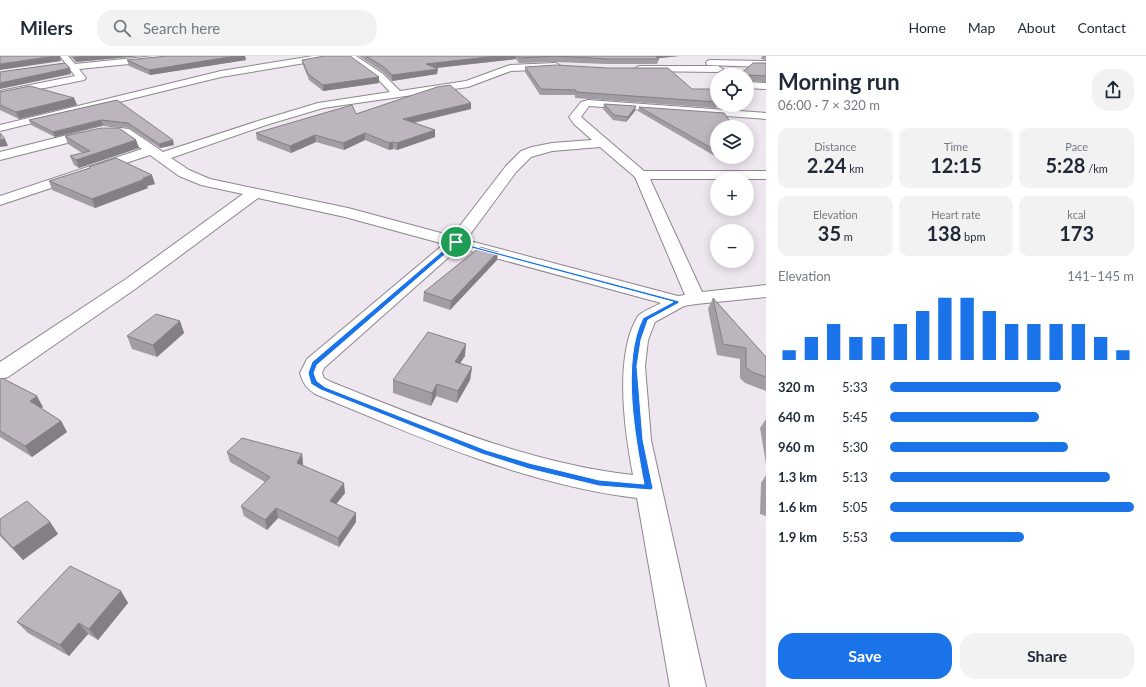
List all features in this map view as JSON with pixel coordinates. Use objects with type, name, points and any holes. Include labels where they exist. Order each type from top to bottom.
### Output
[{"type":"street","points":[[68,63],[180,56]]},
{"type":"street","points":[[269,56],[277,64]]},
{"type":"street","points":[[0,128],[221,74],[329,56]]},
{"type":"street","points":[[350,56],[380,76],[397,94]]},
{"type":"street","points":[[703,56],[716,68]]},
{"type":"street","points":[[0,94],[81,78],[68,63]]},
{"type":"street","points":[[727,68],[766,64]]},
{"type":"street","points":[[0,200],[322,105],[468,84],[481,81],[504,69],[510,68],[567,67]]},
{"type":"street","points":[[630,68],[710,69]]},
{"type":"street","points":[[754,85],[766,86]]},
{"type":"street","points":[[687,300],[641,175],[578,122],[575,117],[585,104],[766,116]]},
{"type":"street","points":[[754,109],[766,116]]},
{"type":"street","points":[[0,156],[103,130],[114,129],[125,131],[192,177],[348,213],[456,242],[687,300]]},
{"type":"street","points":[[604,143],[552,147],[536,150],[526,154],[511,169],[456,242],[314,364],[311,373],[314,382],[323,388],[484,452],[529,466],[599,483],[649,488]]},
{"type":"street","points":[[641,175],[766,175]]},
{"type":"street","points":[[0,372],[132,283],[256,192]]},
{"type":"street","points":[[688,687],[639,440],[634,366],[638,340],[646,319],[687,300],[766,291]]},
{"type":"building","points":[[0,56],[55,56],[0,64]]},
{"type":"building","points":[[167,56],[235,56],[149,70],[127,60]]},
{"type":"building","points":[[324,56],[350,56],[379,77],[323,85],[308,74],[302,60]]},
{"type":"building","points":[[366,56],[496,56],[426,64],[438,69],[392,75],[384,67]]},
{"type":"building","points":[[518,56],[556,56],[520,58]]},
{"type":"building","points":[[556,56],[655,56],[659,59],[608,59]]},
{"type":"building","points":[[65,63],[70,68],[0,83],[0,72]]},
{"type":"building","points":[[753,63],[766,63],[766,76],[754,75],[754,68],[747,68]]},
{"type":"building","points":[[556,65],[608,68],[668,68],[692,89],[710,89],[710,102],[576,92],[576,90],[541,89],[525,67]]},
{"type":"building","points":[[450,85],[471,103],[403,119],[435,130],[397,143],[389,143],[365,133],[343,143],[315,135],[290,146],[256,133],[352,105],[356,114],[437,87]]},
{"type":"building","points":[[30,86],[74,98],[16,112],[0,105],[0,92]]},
{"type":"building","points":[[117,100],[173,140],[159,144],[128,123],[101,120],[53,132],[29,120]]},
{"type":"building","points":[[604,104],[636,106],[628,117],[614,115]]},
{"type":"building","points":[[639,107],[724,113],[729,120],[710,120],[710,147]]},
{"type":"building","points":[[101,128],[119,128],[136,140],[76,160],[70,156],[90,151],[65,136]]},
{"type":"building","points":[[0,133],[5,139],[0,140]]},
{"type":"building","points":[[116,158],[152,175],[92,199],[49,181],[90,168],[89,167]]},
{"type":"building","points":[[480,247],[498,252],[451,301],[424,292]]},
{"type":"building","points":[[713,298],[766,357],[766,377],[752,372],[746,367],[746,348],[723,344]]},
{"type":"building","points":[[156,314],[180,321],[153,345],[127,336]]},
{"type":"building","points":[[428,332],[466,344],[455,362],[472,367],[458,391],[437,384],[432,393],[393,380]]},
{"type":"building","points":[[2,378],[37,396],[30,401],[61,421],[25,446],[0,431],[0,379]]},
{"type":"building","points":[[242,438],[302,454],[297,463],[344,483],[330,501],[356,513],[338,538],[276,508],[265,520],[241,506],[270,477],[227,452]]},
{"type":"building","points":[[27,501],[50,522],[13,548],[0,534],[0,519]]},
{"type":"building","points":[[70,566],[121,591],[89,629],[79,623],[60,645],[17,622]]},
{"type":"route","points":[[456,242],[678,302],[646,319],[638,340],[634,366],[639,440],[649,488],[599,483],[529,466],[484,452],[323,388],[314,382],[311,373],[314,364],[456,242]]}]
